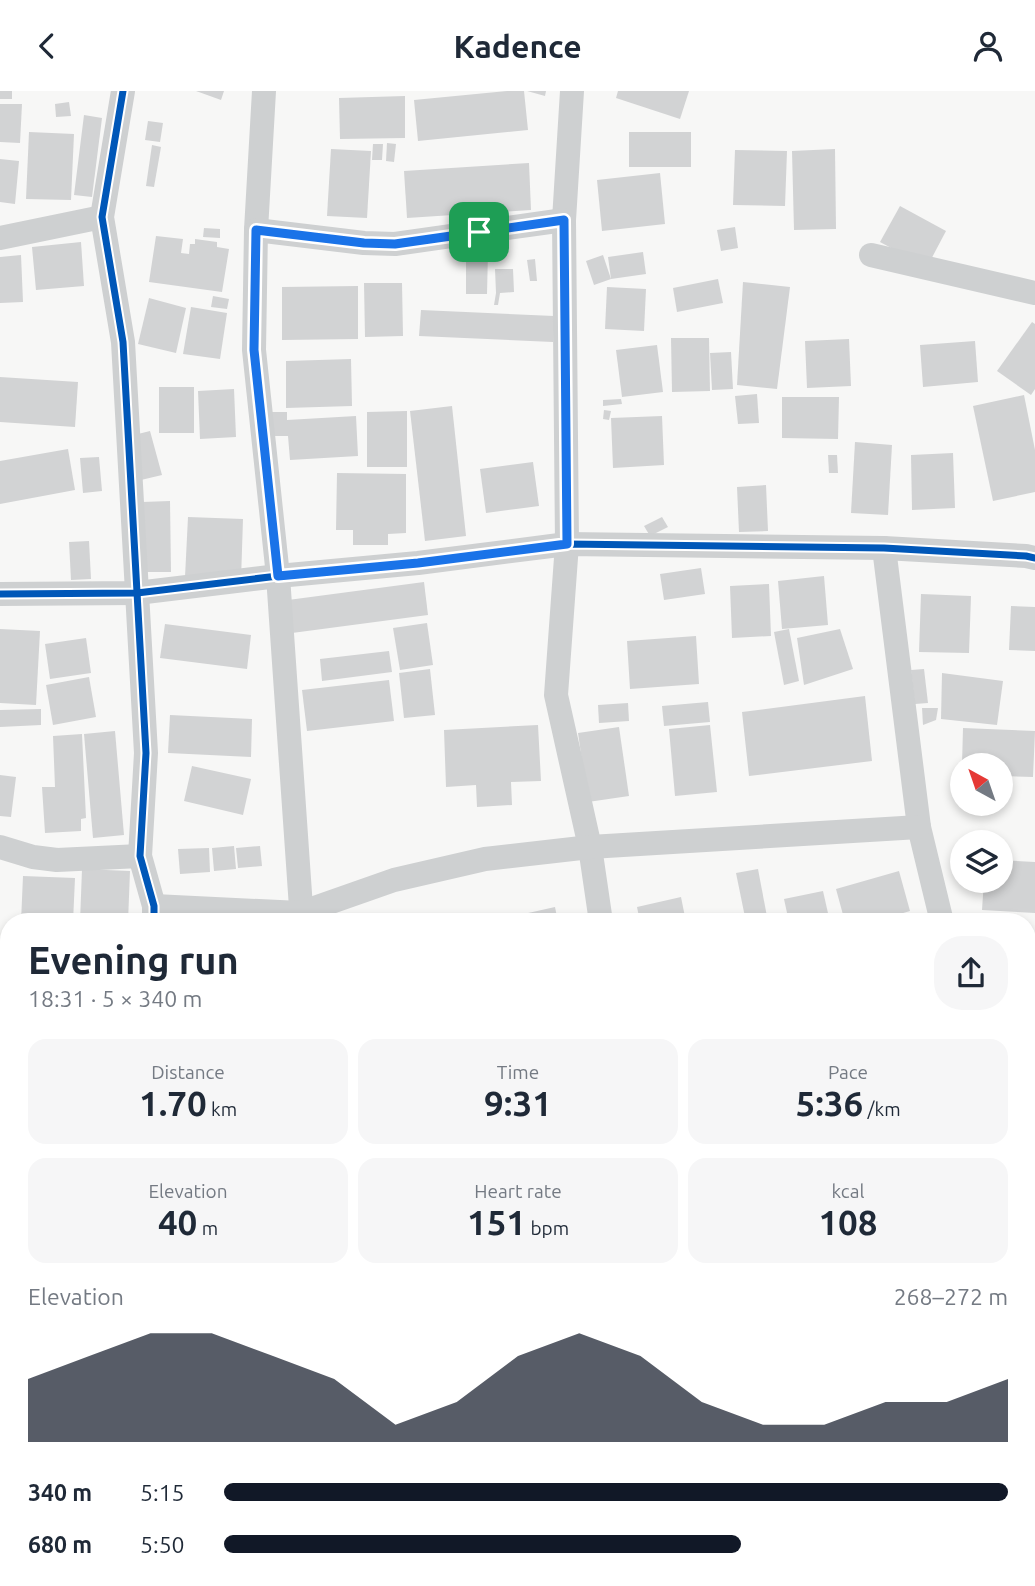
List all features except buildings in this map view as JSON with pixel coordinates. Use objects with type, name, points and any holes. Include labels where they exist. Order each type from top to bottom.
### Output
[{"type":"street","points":[[123,91],[102,217],[123,342],[146,753],[140,856],[154,913]]},
{"type":"street","points":[[264,91],[256,230],[254,350],[278,576],[301,913]]},
{"type":"street","points":[[572,91],[564,220],[567,544],[556,695],[590,847],[600,913]]},
{"type":"street","points":[[0,238],[102,217]]},
{"type":"street","points":[[256,230],[364,243],[395,244],[564,220]]},
{"type":"street","points":[[871,255],[1035,293]]},
{"type":"street","points":[[0,594],[137,593],[567,544],[884,548],[1035,558]]},
{"type":"street","points":[[884,548],[919,827],[940,913]]},
{"type":"street","points":[[313,913],[394,880],[485,859],[590,847],[919,827]]},
{"type":"street","points":[[0,846],[33,857],[57,860],[140,856]]},
{"type":"cycle path","points":[[123,91],[102,217],[123,342],[146,753],[140,856],[154,913]]},
{"type":"cycle path","points":[[0,594],[137,593],[567,544],[884,548],[1035,558]]},
{"type":"route","points":[[564,220],[567,544],[418,563],[278,576],[254,350],[256,230],[364,243],[395,244],[479,232],[564,220]]}]
